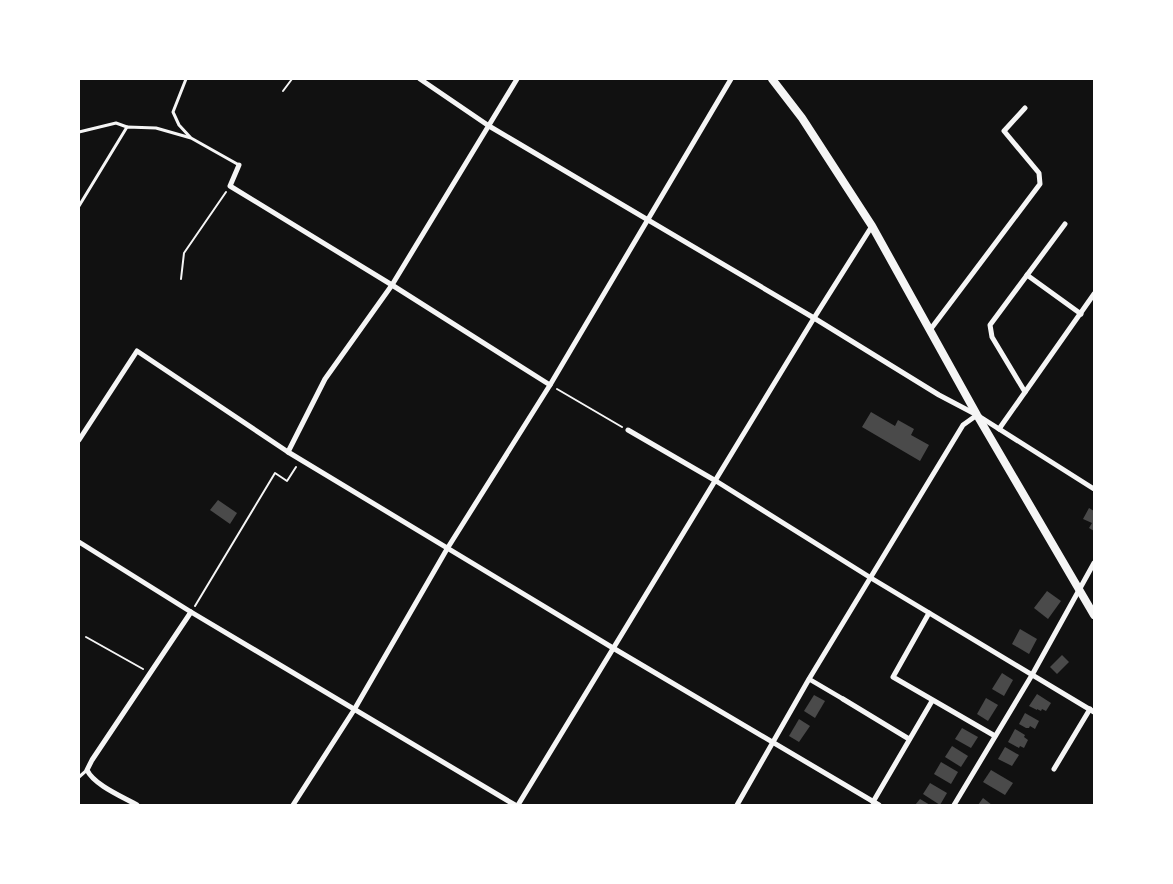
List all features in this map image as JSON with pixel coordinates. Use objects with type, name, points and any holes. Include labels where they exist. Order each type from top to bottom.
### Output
[{"type":"street","points":[[420,79],[489,126],[814,318],[939,395],[977,415],[1094,490]]},
{"type":"street","points":[[288,452],[325,379],[392,285],[517,79]]},
{"type":"street","points":[[293,805],[354,710],[447,549],[550,386],[731,79]]},
{"type":"street","points":[[772,79],[802,118],[872,226],[977,415],[1094,615]]},
{"type":"street","points":[[930,330],[1040,184],[1039,173],[1004,131],[1025,108]]},
{"type":"street","points":[[239,165],[230,186],[392,285],[550,386]]},
{"type":"street","points":[[1025,392],[992,337],[990,329],[992,322],[1065,224]]},
{"type":"street","points":[[79,542],[354,710],[517,805],[872,226]]},
{"type":"street","points":[[1027,275],[1080,314]]},
{"type":"street","points":[[999,429],[1094,294]]},
{"type":"street","points":[[79,440],[138,351],[300,460],[879,805]]},
{"type":"street","points":[[736,805],[809,679],[963,425],[977,415]]},
{"type":"street","points":[[628,430],[716,481],[871,578],[1092,711],[1054,769]]},
{"type":"street","points":[[954,805],[1032,675],[1094,563]]},
{"type":"street","points":[[137,805],[97,782],[90,776],[87,770],[191,612]]},
{"type":"street","points":[[929,613],[892,677],[995,736]]},
{"type":"street","points":[[809,679],[909,739]]},
{"type":"street","points":[[873,802],[932,701]]},
{"type":"lane","points":[[186,79],[173,112],[179,125],[191,138]]},
{"type":"lane","points":[[79,132],[116,123],[127,127],[156,128],[191,138],[239,165]]},
{"type":"lane","points":[[79,206],[127,127]]},
{"type":"lane","points":[[79,777],[87,770]]},
{"type":"path","points":[[284,91],[292,79]]},
{"type":"path","points":[[181,279],[184,252],[230,186]]},
{"type":"path","points":[[550,386],[628,430]]},
{"type":"path","points":[[191,612],[275,473],[288,481],[300,460]]},
{"type":"path","points":[[86,637],[145,670]]},
{"type":"building","points":[[871,412],[895,426],[898,420],[914,429],[911,435],[929,445],[920,461],[862,427]]},
{"type":"building","points":[[218,500],[237,513],[230,524],[210,510]]},
{"type":"building","points":[[1089,508],[1094,511],[1094,531],[1089,528],[1092,523],[1083,519]]},
{"type":"building","points":[[1047,591],[1061,601],[1048,619],[1034,608]]},
{"type":"building","points":[[1020,629],[1037,639],[1029,654],[1012,644]]},
{"type":"building","points":[[1062,655],[1069,662],[1057,674],[1050,667]]},
{"type":"building","points":[[1002,673],[1013,680],[1004,696],[992,689]]},
{"type":"building","points":[[1037,694],[1051,703],[1046,711],[1042,709],[1041,711],[1037,710],[1029,706]]},
{"type":"building","points":[[814,695],[825,701],[815,718],[804,711]]},
{"type":"building","points":[[986,698],[998,705],[988,721],[977,714]]},
{"type":"building","points":[[1025,713],[1039,721],[1035,729],[1030,726],[1026,728],[1019,724]]},
{"type":"building","points":[[799,719],[810,726],[799,742],[789,736]]},
{"type":"building","points":[[962,728],[978,737],[971,748],[955,739]]},
{"type":"building","points":[[1015,729],[1025,735],[1024,737],[1028,740],[1024,748],[1020,746],[1019,748],[1008,742]]},
{"type":"building","points":[[952,746],[968,756],[961,767],[945,757]]},
{"type":"building","points":[[1005,747],[1019,755],[1012,766],[998,759]]},
{"type":"building","points":[[941,762],[958,772],[951,784],[934,774]]},
{"type":"building","points":[[991,770],[1013,783],[1005,795],[983,782]]},
{"type":"building","points":[[930,783],[947,793],[940,805],[923,794]]},
{"type":"building","points":[[983,798],[992,805],[978,805]]},
{"type":"building","points":[[920,799],[930,805],[915,805]]}]
